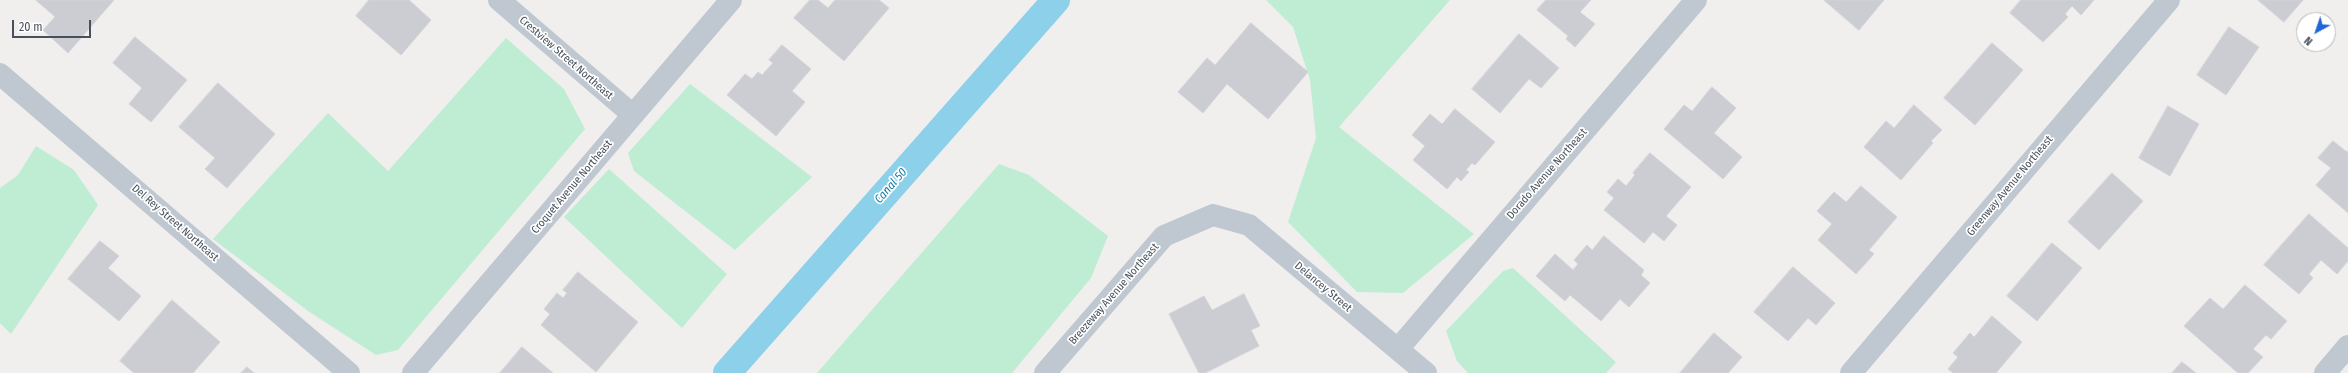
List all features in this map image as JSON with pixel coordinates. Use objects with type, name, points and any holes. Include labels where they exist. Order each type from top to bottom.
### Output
[{"type":"street","name":"Crestview Street Northeast","points":[[499,0],[633,115]]},
{"type":"street","name":"Croquet Avenue Northeast","points":[[413,373],[731,0]]},
{"type":"street","name":"Dorado Avenue Northeast","points":[[1398,349],[1696,0]]},
{"type":"street","name":"Greenway Avenue Northeast","points":[[1851,373],[2169,0]]},
{"type":"street","name":"Del Rey Street Northeast","points":[[0,74],[349,373]]},
{"type":"street","name":"Delancey Street","points":[[1213,215],[1249,225],[1426,373]]},
{"type":"street","name":"Breezeway Avenue Northeast","points":[[1045,373],[1164,236],[1213,215]]},
{"type":"street","points":[[2325,373],[2348,346]]},
{"type":"green space","points":[[1266,0],[1450,0],[1339,127],[1474,234],[1403,293],[1357,292],[1288,222],[1316,138],[1310,80],[1293,27]]},
{"type":"green space","points":[[506,38],[564,89],[585,129],[398,350],[376,355],[308,311],[213,239],[328,113],[388,171]]},
{"type":"green space","points":[[690,84],[812,177],[735,250],[634,171],[628,153]]},
{"type":"green space","points":[[36,146],[74,170],[98,205],[11,334],[0,323],[0,188],[18,175]]},
{"type":"green space","points":[[999,164],[1029,175],[1108,236],[1091,278],[1012,373],[817,373]]},
{"type":"green space","points":[[609,169],[727,274],[682,328],[564,217]]},
{"type":"green space","points":[[1513,268],[1616,362],[1606,373],[1468,373],[1457,361],[1446,331],[1503,271]]},
{"type":"building","points":[[36,0],[114,0],[68,53],[43,30],[55,17]]},
{"type":"building","points":[[369,0],[409,0],[431,20],[401,55],[356,16]]},
{"type":"building","points":[[810,0],[818,0],[828,8],[835,0],[879,0],[889,8],[844,61],[794,18]]},
{"type":"building","points":[[1546,0],[1591,0],[1580,12],[1595,24],[1575,47],[1566,39],[1568,36],[1537,10]]},
{"type":"building","points":[[1824,0],[1884,0],[1859,30]]},
{"type":"building","points":[[2021,0],[2094,0],[2081,15],[2072,6],[2065,14],[2068,17],[2043,42],[2010,13]]},
{"type":"building","points":[[2258,0],[2303,0],[2284,22]]},
{"type":"building","points":[[1251,23],[1308,72],[1268,119],[1227,84],[1203,113],[1178,92],[1207,58],[1215,65]]},
{"type":"building","points":[[2229,27],[2259,47],[2226,95],[2197,75]]},
{"type":"building","points":[[1519,34],[1559,68],[1541,88],[1529,79],[1500,113],[1472,89]]},
{"type":"building","points":[[135,37],[187,80],[151,122],[129,104],[142,88],[113,63]]},
{"type":"building","points":[[1992,43],[2023,70],[1975,125],[1944,98]]},
{"type":"building","points":[[782,45],[811,69],[792,91],[805,102],[776,136],[727,95],[745,74],[752,79],[758,72],[762,75],[773,63],[769,60]]},
{"type":"building","points":[[218,83],[275,134],[227,188],[205,169],[215,158],[179,127]]},
{"type":"building","points":[[1712,87],[1736,108],[1714,133],[1742,157],[1723,179],[1664,129],[1684,105],[1692,111]]},
{"type":"building","points":[[1914,105],[1942,130],[1931,141],[1933,143],[1901,180],[1864,147],[1886,121],[1894,128]]},
{"type":"building","points":[[2168,106],[2199,124],[2170,176],[2139,158]]},
{"type":"building","points":[[1455,109],[1495,142],[1475,165],[1472,163],[1466,170],[1469,172],[1461,181],[1457,177],[1447,189],[1413,160],[1425,146],[1412,135],[1430,114],[1442,124]]},
{"type":"building","points":[[2333,141],[2347,152],[2348,151],[2348,213],[2316,185],[2331,168],[2318,158]]},
{"type":"building","points":[[1650,153],[1691,187],[1666,216],[1677,225],[1664,241],[1653,232],[1644,243],[1604,210],[1614,198],[1607,192],[1618,179],[1626,186],[1635,175],[1633,173]]},
{"type":"building","points":[[2112,173],[2143,201],[2099,250],[2068,222]]},
{"type":"building","points":[[1861,186],[1897,217],[1869,250],[1874,254],[1856,274],[1818,240],[1832,224],[1817,211],[1834,192],[1846,202]]},
{"type":"building","points":[[2309,214],[2348,248],[2348,261],[2337,274],[2321,260],[2309,274],[2313,278],[2299,294],[2264,265]]},
{"type":"building","points":[[1604,236],[1644,270],[1641,275],[1650,283],[1629,307],[1620,299],[1601,321],[1570,295],[1565,301],[1536,276],[1555,254],[1573,270],[1578,264],[1574,260],[1587,245],[1592,250]]},
{"type":"building","points":[[100,241],[119,256],[108,268],[141,296],[119,321],[68,279]]},
{"type":"building","points":[[2052,243],[2082,268],[2037,321],[2007,296]]},
{"type":"building","points":[[1793,267],[1835,303],[1816,325],[1808,318],[1788,341],[1754,312]]},
{"type":"building","points":[[578,272],[638,322],[596,372],[541,325],[550,314],[544,309],[557,293],[563,298],[567,293],[563,290]]},
{"type":"building","points":[[2245,285],[2287,321],[2271,339],[2266,335],[2253,349],[2263,357],[2248,373],[2238,373],[2184,326],[2210,298],[2223,309]]},
{"type":"building","points":[[1244,294],[1260,326],[1251,330],[1259,346],[1205,373],[1199,373],[1169,314],[1204,296],[1212,310]]},
{"type":"building","points":[[172,300],[220,342],[193,373],[134,373],[120,361]]},
{"type":"building","points":[[1992,316],[2022,342],[1996,373],[1953,373],[1948,369],[1958,357],[1953,353],[1970,333],[1974,337]]},
{"type":"building","points":[[1714,333],[1742,357],[1728,373],[1680,373]]},
{"type":"building","points":[[522,347],[553,373],[500,373]]},
{"type":"building","points":[[2182,362],[2196,373],[2172,373]]},
{"type":"building","points":[[247,367],[254,373],[241,373]]},
{"type":"waterway","name":"Canal 50","points":[[727,373],[1056,0]]}]
